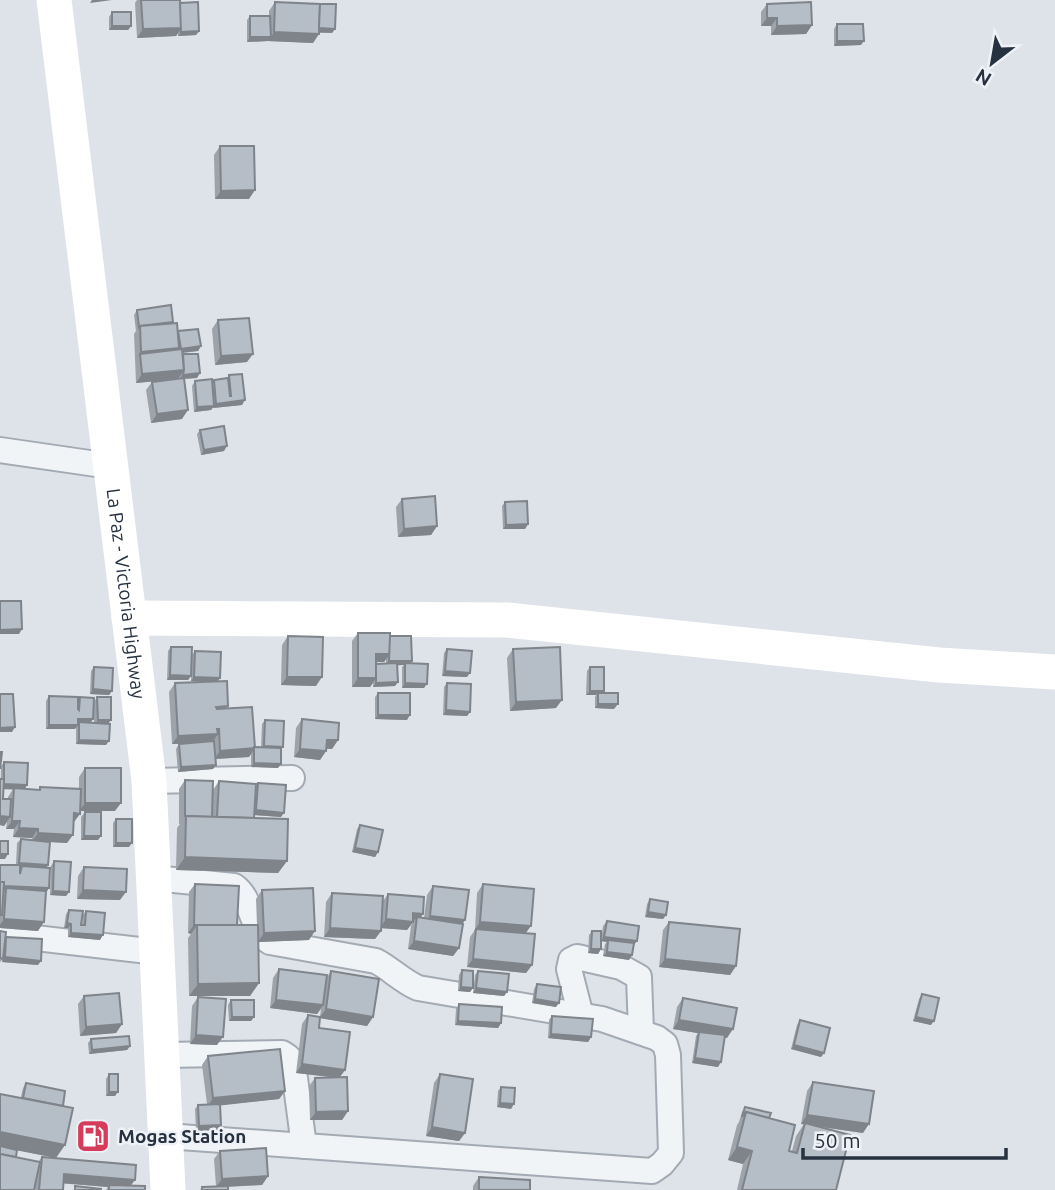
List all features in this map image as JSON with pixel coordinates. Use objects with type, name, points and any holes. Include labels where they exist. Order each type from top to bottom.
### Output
[{"type":"main road","name":"La Paz - Victoria Highway","points":[[54,0],[149,781],[169,1190]]},
{"type":"main road","points":[[129,618],[506,620],[939,665],[1055,672]]},
{"type":"street","points":[[0,450],[110,466]]},
{"type":"street","points":[[149,781],[292,778]]},
{"type":"street","points":[[153,878],[234,886],[243,894],[262,936],[270,942],[376,961],[390,968],[403,981],[418,988],[602,1019],[657,1038],[665,1044],[668,1055],[671,1153],[652,1171],[166,1136]]},
{"type":"street","points":[[0,934],[157,952]]},
{"type":"street","points":[[581,1016],[569,970],[570,960],[577,957],[621,967],[639,977],[641,1032]]},
{"type":"street","points":[[162,1055],[282,1053],[293,1063],[304,1146]]},
{"type":"building","points":[[141,0],[180,0],[182,28],[143,29]]},
{"type":"building","points":[[198,2],[199,31],[181,32],[180,3]]},
{"type":"building","points":[[275,2],[320,4],[319,34],[274,32]]},
{"type":"building","points":[[811,2],[812,25],[777,26],[777,18],[767,18],[767,4]]},
{"type":"building","points":[[320,4],[336,4],[335,29],[319,28]]},
{"type":"building","points":[[112,12],[131,12],[131,26],[112,26]]},
{"type":"building","points":[[250,16],[270,16],[271,37],[250,37]]},
{"type":"building","points":[[837,24],[863,24],[864,41],[837,41]]},
{"type":"building","points":[[220,146],[254,146],[255,190],[221,191]]},
{"type":"building","points":[[171,305],[173,322],[139,327],[137,310]]},
{"type":"building","points":[[249,318],[253,354],[221,356],[218,320]]},
{"type":"building","points":[[177,323],[179,348],[141,352],[140,326]]},
{"type":"building","points":[[198,329],[201,346],[181,349],[178,331]]},
{"type":"building","points":[[182,349],[184,370],[142,374],[140,354]]},
{"type":"building","points":[[183,354],[198,354],[200,373],[183,375]]},
{"type":"building","points":[[242,374],[245,400],[216,404],[214,380],[228,378],[231,396],[229,375]]},
{"type":"building","points":[[184,378],[188,410],[157,414],[152,382]]},
{"type":"building","points":[[212,379],[214,406],[197,407],[195,381]]},
{"type":"building","points":[[224,426],[227,446],[204,450],[200,430]]},
{"type":"building","points":[[435,496],[437,526],[404,529],[402,499]]},
{"type":"building","points":[[527,501],[528,524],[506,525],[505,502]]},
{"type":"building","points":[[0,601],[21,601],[22,629],[0,630]]},
{"type":"building","points":[[358,633],[390,633],[390,654],[376,654],[376,678],[358,678]]},
{"type":"building","points":[[288,636],[323,637],[322,677],[287,677]]},
{"type":"building","points":[[390,636],[411,636],[412,661],[389,661]]},
{"type":"building","points":[[171,647],[192,647],[191,676],[170,675]]},
{"type":"building","points":[[560,647],[562,700],[516,702],[513,649]]},
{"type":"building","points":[[447,649],[472,651],[470,673],[445,671]]},
{"type":"building","points":[[195,651],[221,652],[220,678],[194,677]]},
{"type":"building","points":[[397,663],[398,682],[376,683],[376,664]]},
{"type":"building","points":[[405,663],[428,664],[427,684],[405,683]]},
{"type":"building","points":[[94,667],[113,668],[112,691],[93,689]]},
{"type":"building","points":[[590,667],[604,667],[604,691],[590,691]]},
{"type":"building","points":[[227,681],[228,706],[216,707],[252,707],[255,748],[220,751],[219,729],[218,734],[178,736],[175,683]]},
{"type":"building","points":[[447,683],[471,684],[470,712],[446,710]]},
{"type":"building","points":[[378,693],[410,693],[410,715],[378,715]]},
{"type":"building","points":[[598,693],[618,693],[618,704],[598,704]]},
{"type":"building","points":[[0,694],[13,694],[15,727],[0,728]]},
{"type":"building","points":[[49,696],[78,697],[79,710],[80,697],[94,698],[93,719],[78,719],[78,725],[49,725]]},
{"type":"building","points":[[97,697],[111,697],[111,720],[98,720]]},
{"type":"building","points":[[302,719],[339,723],[338,740],[327,740],[326,751],[300,749]]},
{"type":"building","points":[[265,720],[284,721],[283,747],[264,746]]},
{"type":"building","points":[[79,722],[110,724],[109,741],[79,740]]},
{"type":"building","points":[[214,741],[216,765],[181,767],[179,744]]},
{"type":"building","points":[[254,747],[281,748],[281,764],[254,763]]},
{"type":"building","points":[[4,762],[28,763],[27,785],[4,784]]},
{"type":"building","points":[[85,768],[121,768],[121,803],[85,803]]},
{"type":"building","points":[[0,779],[4,779],[3,799],[11,799],[10,817],[0,816]]},
{"type":"building","points":[[185,780],[213,781],[212,817],[185,816]]},
{"type":"building","points":[[219,781],[256,784],[254,818],[217,817]]},
{"type":"building","points":[[258,783],[286,785],[284,813],[256,810]]},
{"type":"building","points":[[40,787],[81,789],[80,814],[74,813],[73,835],[38,833],[38,829],[19,828],[20,821],[12,821],[14,788],[40,790]]},
{"type":"building","points":[[85,812],[101,812],[101,836],[84,836]]},
{"type":"building","points":[[186,816],[288,819],[287,861],[185,857]]},
{"type":"building","points":[[116,819],[132,819],[132,843],[116,843]]},
{"type":"building","points":[[360,825],[383,830],[378,852],[355,848]]},
{"type":"building","points":[[21,839],[50,842],[48,865],[19,863]]},
{"type":"building","points":[[0,841],[8,841],[8,854],[0,854]]},
{"type":"building","points":[[54,861],[71,862],[69,892],[53,891]]},
{"type":"building","points":[[0,865],[20,865],[20,874],[22,866],[50,868],[49,888],[4,886],[4,882],[0,882]]},
{"type":"building","points":[[84,867],[127,869],[126,892],[83,890]]},
{"type":"building","points":[[0,882],[4,882],[2,915],[0,915]]},
{"type":"building","points":[[195,884],[239,886],[237,925],[194,925]]},
{"type":"building","points":[[483,884],[534,889],[531,926],[480,922]]},
{"type":"building","points":[[433,886],[469,890],[465,920],[430,916]]},
{"type":"building","points":[[6,888],[46,891],[44,922],[4,919]]},
{"type":"building","points":[[313,888],[315,931],[264,933],[262,890]]},
{"type":"building","points":[[332,893],[383,896],[381,931],[330,928]]},
{"type":"building","points":[[388,894],[424,897],[423,914],[413,913],[413,922],[386,919]]},
{"type":"building","points":[[650,899],[668,902],[666,915],[648,912]]},
{"type":"building","points":[[69,910],[83,911],[81,925],[85,925],[86,911],[105,913],[103,935],[71,933],[71,924],[67,923]]},
{"type":"building","points":[[417,917],[463,924],[459,948],[414,941]]},
{"type":"building","points":[[607,921],[639,926],[637,941],[604,937]]},
{"type":"building","points":[[669,922],[740,929],[736,966],[665,959]]},
{"type":"building","points":[[197,925],[258,925],[259,983],[198,984]]},
{"type":"building","points":[[476,929],[535,934],[532,965],[473,959]]},
{"type":"building","points":[[0,931],[6,932],[3,959],[0,958]]},
{"type":"building","points":[[592,931],[601,931],[601,949],[591,949]]},
{"type":"building","points":[[6,937],[42,939],[41,961],[5,957]]},
{"type":"building","points":[[608,940],[634,943],[632,955],[607,952]]},
{"type":"building","points":[[279,969],[327,975],[323,1005],[276,1000]]},
{"type":"building","points":[[462,970],[473,971],[473,988],[461,987]]},
{"type":"building","points":[[331,971],[379,979],[373,1017],[326,1009]]},
{"type":"building","points":[[478,971],[509,974],[507,992],[476,988]]},
{"type":"building","points":[[537,984],[561,987],[559,1003],[535,999]]},
{"type":"building","points":[[119,993],[122,1024],[86,1027],[84,996]]},
{"type":"building","points":[[922,994],[939,998],[934,1021],[916,1017]]},
{"type":"building","points":[[198,997],[226,999],[223,1037],[196,1035]]},
{"type":"building","points":[[683,998],[737,1008],[733,1029],[679,1020]]},
{"type":"building","points":[[231,1000],[254,1000],[254,1017],[232,1017]]},
{"type":"building","points":[[459,1004],[502,1007],[501,1023],[458,1021]]},
{"type":"building","points":[[308,1015],[320,1017],[319,1028],[350,1032],[345,1070],[302,1064]]},
{"type":"building","points":[[552,1016],[593,1019],[591,1037],[551,1034]]},
{"type":"building","points":[[800,1020],[830,1028],[824,1053],[794,1045]]},
{"type":"building","points":[[699,1032],[725,1035],[721,1062],[695,1058]]},
{"type":"building","points":[[129,1036],[130,1046],[92,1050],[91,1039]]},
{"type":"building","points":[[280,1049],[285,1091],[213,1098],[208,1056]]},
{"type":"building","points":[[109,1074],[118,1074],[118,1092],[109,1092]]},
{"type":"building","points":[[440,1074],[473,1079],[465,1133],[432,1127]]},
{"type":"building","points":[[347,1077],[348,1111],[316,1112],[315,1078]]},
{"type":"building","points":[[813,1082],[874,1091],[869,1124],[807,1115]]},
{"type":"building","points":[[26,1083],[65,1091],[63,1106],[23,1098]]},
{"type":"building","points":[[501,1087],[515,1088],[514,1104],[500,1103]]},
{"type":"building","points":[[0,1094],[73,1108],[65,1145],[0,1132]]},
{"type":"building","points":[[220,1104],[221,1125],[199,1126],[198,1105]]},
{"type":"building","points":[[745,1107],[771,1113],[769,1118],[746,1112],[742,1117]]},
{"type":"building","points":[[746,1112],[795,1125],[789,1151],[797,1153],[805,1123],[850,1135],[836,1190],[742,1190],[752,1151],[737,1147]]},
{"type":"building","points":[[0,1146],[17,1150],[16,1157],[0,1154]]},
{"type":"building","points":[[266,1148],[268,1176],[222,1179],[220,1151]]},
{"type":"building","points":[[0,1154],[40,1162],[34,1190],[0,1190]]},
{"type":"building","points":[[42,1157],[136,1165],[135,1180],[64,1174],[63,1190],[39,1190]]},
{"type":"building","points":[[479,1177],[530,1180],[530,1190],[479,1190]]},
{"type":"building","points":[[109,1185],[145,1186],[145,1190],[109,1190]]},
{"type":"building","points":[[75,1186],[101,1189],[101,1190],[75,1190]]},
{"type":"building","points":[[228,1186],[228,1190],[202,1190],[202,1187]]},
{"type":"place","name":"Mogas Station","points":[[93,1136]]}]
